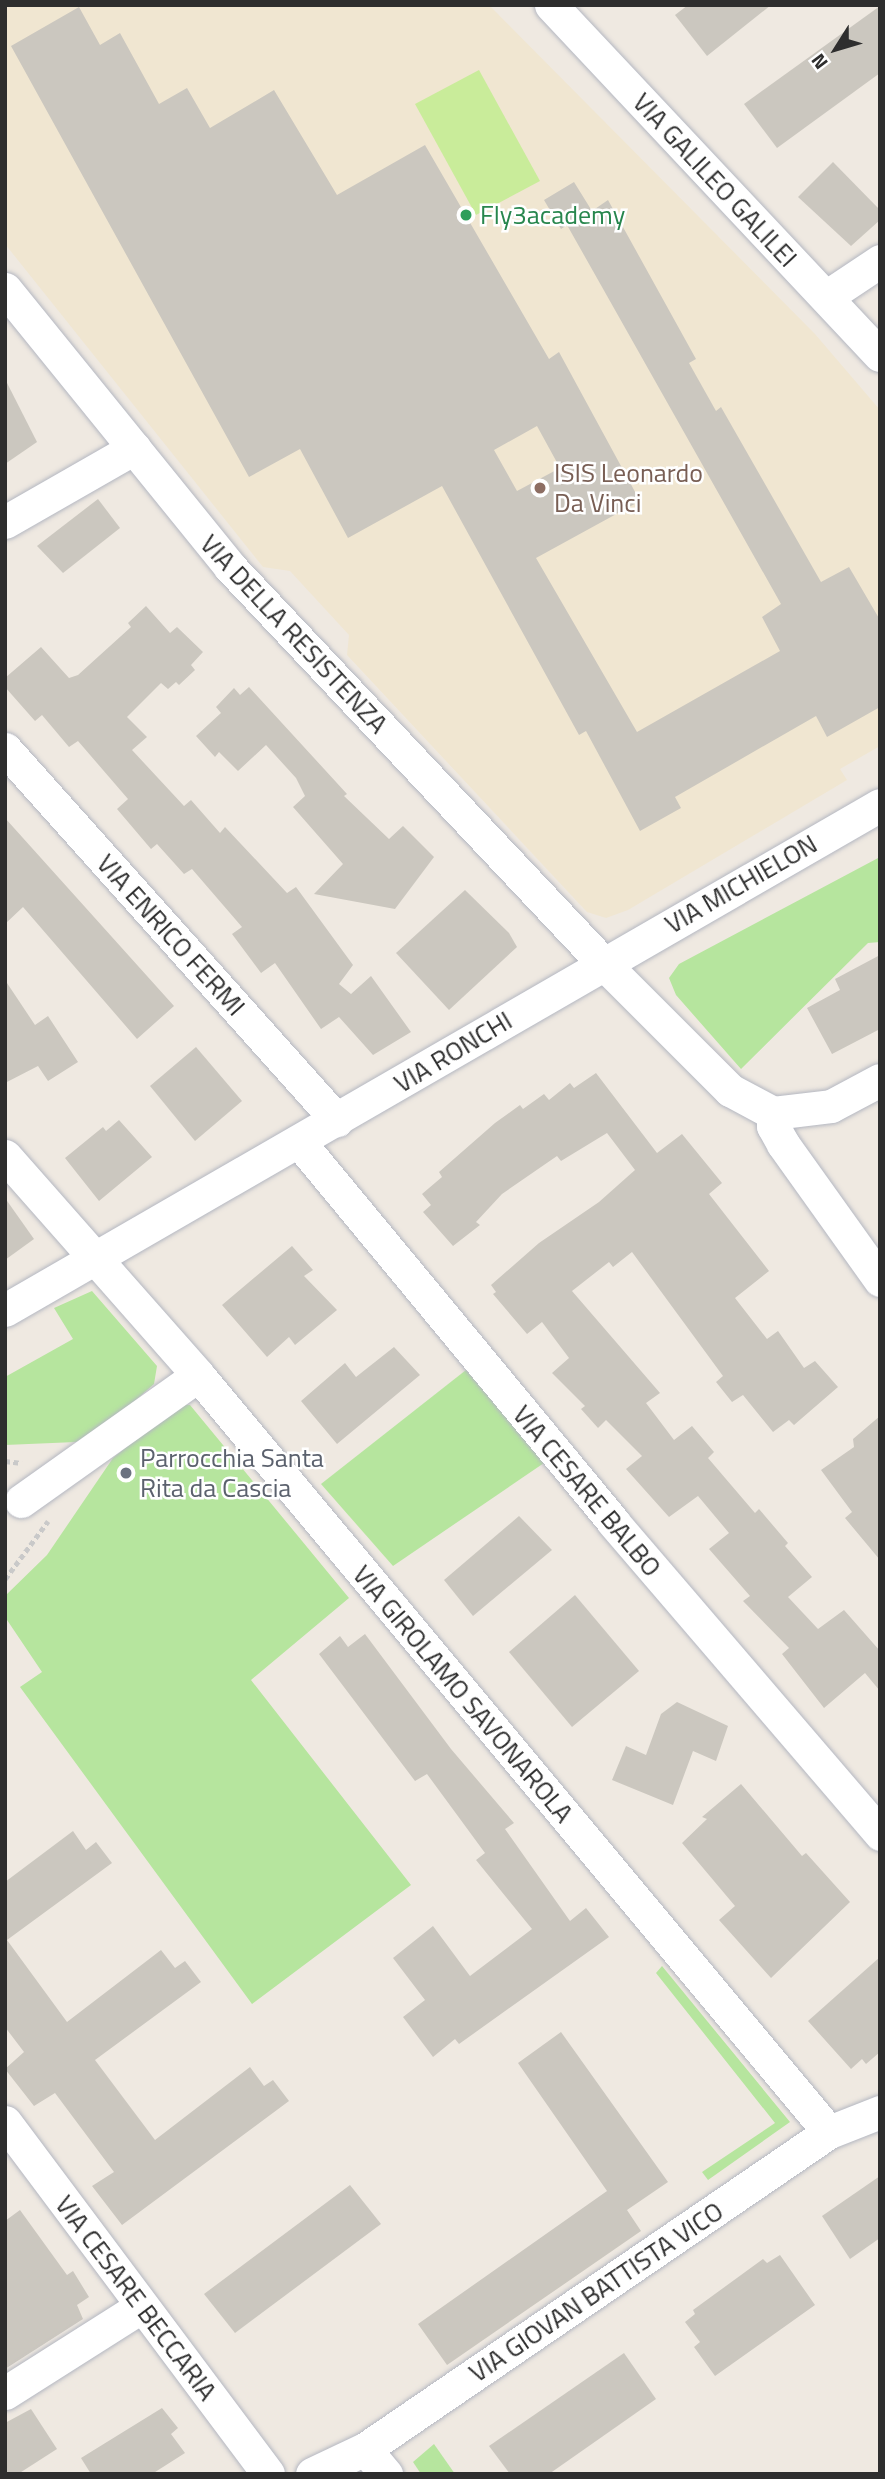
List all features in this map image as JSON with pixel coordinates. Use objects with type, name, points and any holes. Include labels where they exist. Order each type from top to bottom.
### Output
[{"type":"street","name":"VIA GALILEO GALILEI","points":[[551,5],[880,355]]},
{"type":"street","points":[[826,297],[880,261]]},
{"type":"street","name":"VIA DELLA RESISTENZA","points":[[5,289],[230,567],[603,963]]},
{"type":"street","points":[[5,522],[134,448]]},
{"type":"street","name":"VIA ENRICO FERMI","points":[[5,749],[337,1120]]},
{"type":"street","name":"VIA MICHIELON","points":[[603,963],[880,805]]},
{"type":"street","points":[[603,963],[730,1090],[773,1113],[831,1106],[880,1080]]},
{"type":"street","name":"VIA RONCHI","points":[[5,1310],[300,1143],[603,963]]},
{"type":"street","points":[[773,1113],[773,1126],[783,1144],[880,1280]]},
{"type":"street","name":"VIA CESARE BALBO","points":[[300,1143],[613,1522],[880,1834]]},
{"type":"street","name":"VIA GIROLAMO SAVONAROLA","points":[[5,1156],[198,1375],[829,2132]]},
{"type":"street","points":[[21,1502],[198,1375]]},
{"type":"street","name":"VIA GIOVAN BATTISTA VICO","points":[[312,2474],[376,2461],[829,2132],[878,2114]]},
{"type":"street","name":"VIA CESARE BECCARIA","points":[[5,2122],[268,2474]]},
{"type":"street","points":[[5,2393],[142,2305]]},
{"type":"shaded area","name":"ISIS Leonardo Da Vinci","points":[[5,5],[489,5],[815,334],[880,410],[880,746],[840,769],[847,780],[628,910],[606,918],[587,912],[347,655],[349,635],[290,571],[263,567],[5,244]]},
{"type":"green space","points":[[479,70],[540,181],[476,215],[415,104]]},
{"type":"green space","points":[[880,857],[880,942],[868,943],[741,1069],[676,995],[669,978],[679,964]]},
{"type":"green space","points":[[92,1291],[157,1366],[154,1384],[96,1435],[76,1442],[5,1445],[5,1377],[73,1339],[54,1308]]},
{"type":"green space","points":[[466,1370],[544,1463],[393,1566],[321,1484]]},
{"type":"green space","points":[[178,1405],[190,1405],[349,1598],[251,1680],[411,1885],[252,2004],[20,1687],[42,1672],[5,1617],[5,1596],[47,1555],[113,1458]]},
{"type":"green space","points":[[662,1966],[790,2122],[708,2180],[702,2172],[775,2123],[656,1973]]},
{"type":"green space","points":[[434,2444],[455,2474],[421,2474],[413,2462]]},
{"type":"building","points":[[688,5],[771,5],[707,56],[675,15]]},
{"type":"building","points":[[880,6],[880,73],[777,148],[744,104]]},
{"type":"building","points":[[79,7],[100,45],[120,33],[159,104],[187,88],[210,128],[274,90],[337,195],[425,145],[549,359],[559,352],[640,501],[536,558],[637,732],[780,651],[762,617],[781,604],[567,225],[561,229],[544,200],[574,182],[592,211],[608,200],[696,359],[689,363],[716,411],[721,407],[821,582],[849,567],[880,620],[880,707],[827,737],[816,716],[675,797],[681,808],[640,831],[586,731],[579,735],[442,486],[348,538],[300,449],[249,477],[11,46]],"holes":[[[537,426],[560,468],[517,491],[494,450]]]},
{"type":"building","points":[[833,162],[880,210],[880,220],[851,246],[798,197]]},
{"type":"building","points":[[5,379],[37,442],[5,464]]},
{"type":"building","points":[[98,499],[120,528],[63,573],[37,546]]},
{"type":"building","points":[[146,606],[170,633],[177,627],[203,652],[191,665],[195,670],[179,685],[176,682],[168,689],[161,683],[127,717],[147,737],[132,750],[184,806],[191,800],[220,833],[225,827],[287,893],[296,887],[353,965],[339,984],[351,994],[371,976],[411,1032],[373,1055],[339,1017],[321,1029],[275,963],[261,973],[232,934],[242,927],[192,869],[184,874],[157,844],[151,849],[117,809],[128,799],[78,741],[69,747],[42,715],[35,721],[5,687],[5,678],[41,647],[69,678],[78,675],[131,627],[128,623]]},
{"type":"building","points":[[249,687],[347,794],[344,796],[389,839],[403,826],[434,857],[395,909],[314,894],[343,864],[293,807],[305,796],[296,778],[266,745],[238,771],[219,752],[215,757],[196,736],[221,713],[216,707],[234,688],[240,695]]},
{"type":"building","points":[[5,818],[174,1006],[137,1039],[23,907],[5,924]]},
{"type":"building","points":[[465,890],[509,933],[517,947],[449,1010],[396,953]]},
{"type":"building","points":[[880,955],[880,1029],[832,1054],[807,1008],[840,990],[835,979]]},
{"type":"building","points":[[5,980],[35,1025],[48,1016],[78,1062],[48,1081],[38,1066],[5,1083]]},
{"type":"building","points":[[196,1047],[242,1101],[195,1141],[150,1086]]},
{"type":"building","points":[[596,1073],[657,1153],[682,1134],[722,1183],[709,1194],[769,1271],[735,1298],[767,1339],[778,1331],[804,1368],[815,1361],[838,1387],[794,1425],[789,1420],[773,1432],[743,1395],[732,1402],[716,1382],[723,1376],[632,1252],[613,1267],[609,1262],[572,1291],[660,1393],[646,1403],[674,1440],[692,1426],[714,1452],[708,1458],[755,1513],[759,1509],[788,1543],[785,1546],[812,1577],[788,1597],[818,1629],[844,1610],[880,1651],[880,1691],[865,1673],[824,1708],[782,1654],[789,1648],[743,1601],[750,1596],[709,1549],[729,1533],[698,1496],[669,1517],[626,1469],[642,1456],[606,1420],[598,1428],[581,1409],[585,1406],[552,1373],[569,1358],[542,1322],[527,1334],[493,1294],[496,1292],[491,1285],[539,1243],[599,1202],[635,1170],[607,1133],[561,1161],[557,1156],[502,1194],[476,1222],[480,1225],[453,1246],[423,1212],[431,1205],[422,1194],[442,1177],[439,1172],[495,1123],[520,1105],[523,1109],[544,1094],[549,1100],[570,1083],[574,1088]]},
{"type":"building","points":[[119,1120],[152,1157],[99,1201],[65,1158],[103,1127],[106,1131]]},
{"type":"building","points":[[5,1198],[34,1239],[5,1260]]},
{"type":"building","points":[[292,1246],[313,1270],[304,1276],[337,1310],[295,1345],[289,1337],[267,1357],[222,1305]]},
{"type":"building","points":[[394,1347],[420,1375],[337,1444],[301,1401],[345,1363],[356,1377]]},
{"type":"building","points":[[880,1416],[880,1560],[845,1518],[852,1512],[821,1470],[854,1447],[853,1439]]},
{"type":"building","points":[[519,1516],[552,1550],[473,1616],[444,1580]]},
{"type":"building","points":[[575,1595],[639,1671],[572,1727],[509,1652]]},
{"type":"building","points":[[365,1634],[451,1749],[514,1823],[505,1829],[570,1921],[586,1908],[609,1937],[459,2044],[455,2039],[433,2057],[403,2017],[425,2000],[393,1958],[433,1926],[470,1976],[532,1929],[476,1860],[485,1853],[427,1774],[415,1781],[319,1654],[340,1636],[348,1647]]},
{"type":"building","points":[[677,1702],[728,1726],[716,1761],[693,1751],[673,1805],[612,1780],[626,1746],[646,1755],[661,1714]]},
{"type":"building","points":[[741,1784],[802,1856],[806,1853],[850,1902],[771,1978],[719,1920],[735,1906],[682,1843],[707,1819],[702,1817]]},
{"type":"building","points":[[73,1831],[86,1850],[96,1842],[112,1863],[7,1940],[67,2022],[161,1950],[175,1968],[185,1961],[201,1982],[95,2060],[155,2140],[250,2067],[264,2086],[273,2080],[289,2101],[122,2225],[92,2186],[114,2172],[55,2093],[34,2106],[5,2069],[24,2052],[5,2027],[5,1882]]},
{"type":"building","points":[[880,1957],[880,2052],[866,2064],[862,2059],[851,2069],[808,2021]]},
{"type":"building","points":[[561,2032],[668,2182],[627,2210],[641,2231],[447,2365],[418,2324],[607,2191],[518,2063]]},
{"type":"building","points":[[880,2176],[880,2238],[850,2259],[822,2216]]},
{"type":"building","points":[[350,2185],[381,2224],[235,2333],[204,2294]]},
{"type":"building","points":[[20,2210],[67,2275],[73,2271],[89,2297],[77,2305],[83,2319],[5,2369],[5,2221]]},
{"type":"building","points":[[780,2255],[815,2305],[715,2376],[694,2347],[700,2342],[685,2322],[695,2314],[693,2310],[763,2259],[767,2263]]},
{"type":"building","points":[[624,2353],[656,2399],[549,2474],[510,2474],[489,2446]]},
{"type":"building","points":[[162,2408],[178,2428],[171,2434],[185,2453],[152,2474],[91,2474],[81,2458]]},
{"type":"building","points":[[31,2409],[57,2449],[18,2474],[5,2474],[5,2423]]},
{"type":"place","name":"Fly3academy","points":[[466,215]]},
{"type":"place","name":"ISIS Leonardo Da Vinci","points":[[540,488]]},
{"type":"place","name":"Parrocchia Santa Rita da Cascia","points":[[126,1473]]}]
